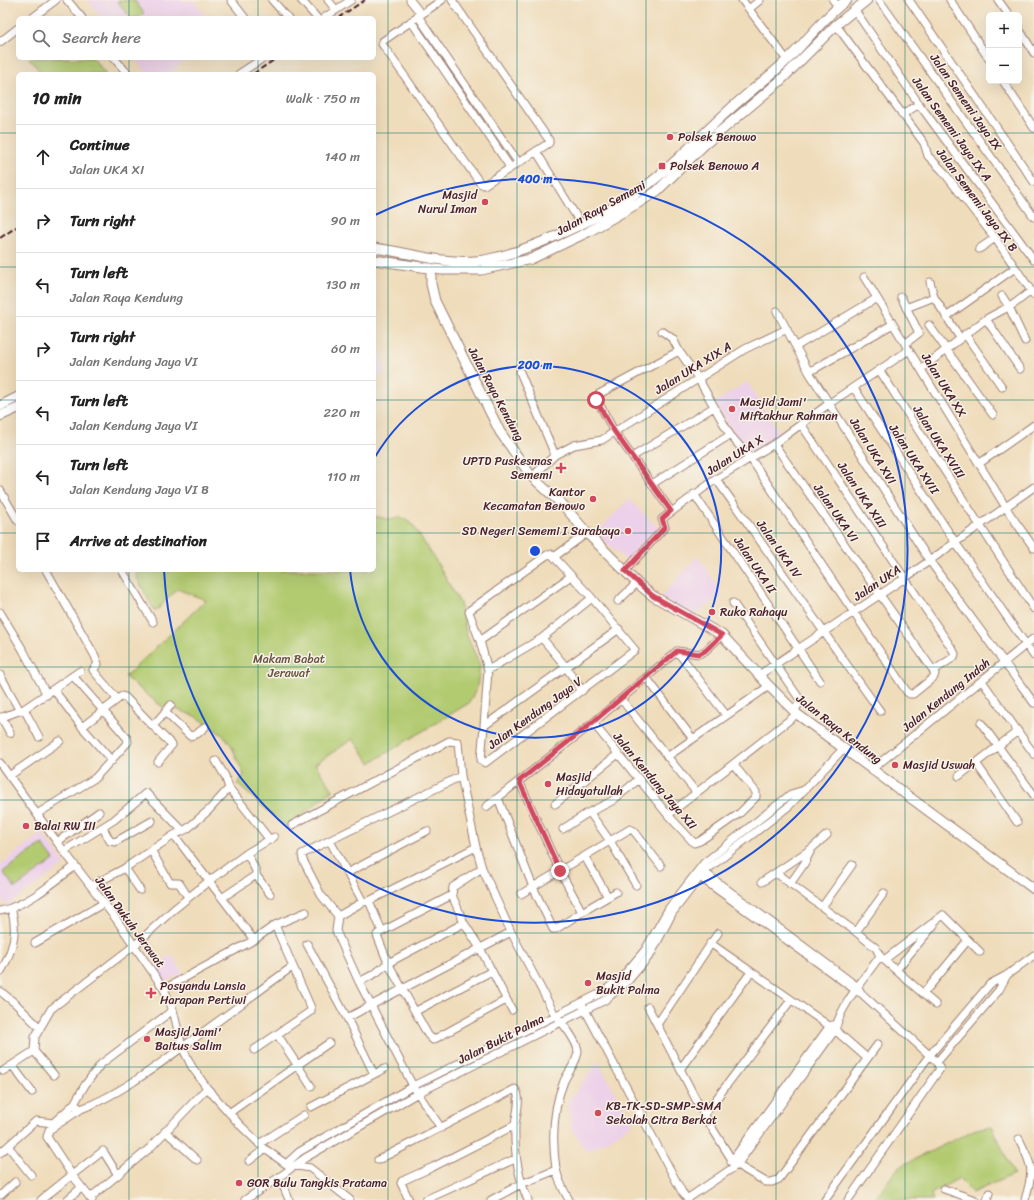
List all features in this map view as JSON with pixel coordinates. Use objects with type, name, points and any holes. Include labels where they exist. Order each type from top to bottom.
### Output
[{"type":"main road","name":"Jalan Raya Sememi","points":[[376,260],[431,268],[468,271],[482,270],[531,258],[588,232],[650,182],[735,104],[787,60],[836,3],[847,0]]},
{"type":"main road","name":"Jalan Raya Sememi","points":[[376,248],[444,260],[476,261],[520,250],[617,210],[656,191],[704,146],[780,81],[836,24],[867,0]]},
{"type":"main road","name":"Jalan Raya Kendung","points":[[431,268],[431,284],[435,301],[500,432],[532,477],[564,506],[587,533],[637,583],[653,596],[722,635],[796,713],[871,770],[1034,889]]},
{"type":"main road","points":[[0,406],[16,398]]},
{"type":"main road","points":[[0,416],[16,409]]},
{"type":"street","points":[[35,16],[56,0]]},
{"type":"street","points":[[67,0],[80,16]]},
{"type":"street","points":[[231,0],[243,16]]},
{"type":"street","points":[[272,0],[286,16]]},
{"type":"street","points":[[301,0],[315,16]]},
{"type":"street","points":[[328,0],[336,10]]},
{"type":"street","points":[[410,0],[518,162]]},
{"type":"street","points":[[442,0],[383,41],[383,45],[481,184],[484,185],[549,143],[549,140],[452,0]]},
{"type":"street","points":[[742,0],[787,60]]},
{"type":"street","points":[[749,9],[760,0]]},
{"type":"street","name":"Jalan Sememi Jaya IX","points":[[879,0],[1034,217]]},
{"type":"street","points":[[909,0],[1033,179]]},
{"type":"street","points":[[950,0],[986,54]]},
{"type":"street","points":[[998,0],[1007,12]]},
{"type":"street","points":[[327,16],[347,1]]},
{"type":"street","name":"Jalan Sememi Jaya IX A","points":[[854,9],[919,104],[1034,260]]},
{"type":"street","points":[[411,21],[510,167]]},
{"type":"street","name":"Jalan Sememi Jaya IX B","points":[[836,24],[924,143],[932,161],[942,170],[995,238],[1033,293]]},
{"type":"street","points":[[0,42],[16,30]]},
{"type":"street","points":[[1022,34],[1034,53]]},
{"type":"street","points":[[116,60],[126,72]]},
{"type":"street","points":[[242,72],[260,60]]},
{"type":"street","points":[[1005,84],[1034,128]]},
{"type":"street","points":[[464,98],[471,93]]},
{"type":"street","points":[[902,115],[919,104]]},
{"type":"street","points":[[536,151],[581,224]]},
{"type":"street","points":[[979,249],[995,238]]},
{"type":"street","points":[[946,317],[1015,268]]},
{"type":"street","name":"Jalan UKA XX","points":[[864,276],[980,462],[1005,506],[1034,548]]},
{"type":"street","points":[[930,282],[934,297],[946,317],[963,336],[1002,387]]},
{"type":"street","points":[[921,369],[986,319],[1033,293]]},
{"type":"street","points":[[1002,296],[1025,342]]},
{"type":"street","points":[[901,298],[906,308],[934,297]]},
{"type":"street","points":[[797,346],[877,298]]},
{"type":"street","name":"Jalan UKA X","points":[[671,511],[716,479],[774,444],[830,403],[880,371],[907,347],[919,333],[906,308]]},
{"type":"street","name":"Jalan UKA XVI","points":[[777,311],[797,346],[809,372],[929,560],[1034,703]]},
{"type":"street","points":[[986,319],[1020,369]]},
{"type":"street","points":[[809,372],[893,324]]},
{"type":"street","points":[[929,324],[993,415]]},
{"type":"street","name":"Jalan UKA XIX A","points":[[532,477],[555,455],[574,446],[608,436],[745,349],[787,329]]},
{"type":"street","points":[[662,331],[673,339],[679,351],[698,378],[730,435],[751,459],[907,692],[910,694],[934,673]]},
{"type":"street","name":"Jalan UKA XIX A","points":[[614,431],[596,400],[597,396],[679,351]]},
{"type":"street","name":"Jalan UKA XVIII","points":[[880,371],[1034,609]]},
{"type":"street","points":[[520,372],[555,455]]},
{"type":"street","name":"Jalan UKA XVII","points":[[854,388],[955,542],[1034,656]]},
{"type":"street","points":[[632,457],[714,407]]},
{"type":"street","name":"Jalan UKA XIII","points":[[801,424],[955,654],[954,657],[934,673]]},
{"type":"street","points":[[980,462],[1034,425]]},
{"type":"street","points":[[614,431],[671,511],[662,519],[665,527],[625,571]]},
{"type":"street","points":[[652,484],[730,435]]},
{"type":"street","name":"Jalan UKA VI","points":[[774,444],[934,673]]},
{"type":"street","name":"Jalan UKA IV","points":[[716,479],[771,554],[823,632],[880,711]]},
{"type":"street","points":[[0,490],[16,518]]},
{"type":"street","name":"Jalan UKA","points":[[759,675],[905,578],[1005,506],[1033,490]]},
{"type":"street","name":"Jalan UKA II","points":[[694,494],[820,681]]},
{"type":"street","points":[[554,557],[587,533]]},
{"type":"street","points":[[484,726],[488,670],[480,641],[469,611],[547,555],[552,554],[570,576],[592,598],[619,629]]},
{"type":"street","points":[[47,572],[95,656],[98,664],[93,670],[117,699]]},
{"type":"street","points":[[123,572],[153,622]]},
{"type":"street","points":[[480,641],[510,621],[570,576]]},
{"type":"street","points":[[618,601],[637,583]]},
{"type":"street","points":[[488,670],[542,638],[592,598]]},
{"type":"street","points":[[668,815],[796,713],[801,700],[774,665],[733,604]]},
{"type":"street","points":[[0,612],[23,650],[46,695]]},
{"type":"street","name":"Jalan Kendung Jaya V","points":[[619,629],[635,649],[635,652],[485,762],[481,760],[484,726],[619,629]]},
{"type":"street","points":[[486,807],[593,722],[677,651],[699,654],[705,651],[722,635]]},
{"type":"street","points":[[542,638],[566,667],[582,692]]},
{"type":"street","name":"Jalan Kendung Indah","points":[[871,770],[1034,638]]},
{"type":"street","points":[[677,651],[726,715]]},
{"type":"street","points":[[10,733],[1,717],[22,710],[54,690],[80,671]]},
{"type":"street","points":[[0,675],[39,737]]},
{"type":"street","points":[[37,814],[95,778],[112,761],[128,740],[104,710],[73,676]]},
{"type":"street","points":[[646,677],[693,739]]},
{"type":"street","points":[[982,681],[1034,754]]},
{"type":"street","points":[[667,757],[769,686]]},
{"type":"street","points":[[54,690],[82,727],[112,761]]},
{"type":"street","points":[[82,727],[121,696],[125,697],[172,745],[158,762]]},
{"type":"street","points":[[621,699],[696,792]]},
{"type":"street","points":[[153,726],[171,705]]},
{"type":"street","points":[[165,712],[190,736],[197,734],[205,726]]},
{"type":"street","name":"Jalan Kendung Jaya XII","points":[[593,722],[638,780],[692,842],[696,843],[740,813],[755,800],[756,792],[733,764]]},
{"type":"street","points":[[981,724],[1034,795]]},
{"type":"street","points":[[959,776],[1018,731]]},
{"type":"street","points":[[9,776],[60,741]]},
{"type":"street","points":[[292,825],[449,741],[454,741],[459,744],[460,776],[482,868],[511,932],[555,1015],[564,1020],[605,1000],[627,982],[673,912],[702,874],[738,840]]},
{"type":"street","points":[[648,952],[669,908],[696,872],[738,840],[789,806],[796,800],[801,791],[843,749]]},
{"type":"street","points":[[555,804],[618,754]]},
{"type":"street","points":[[54,1075],[34,1051],[35,1037],[51,1009],[135,945],[209,881],[247,853],[272,838],[228,788],[225,776],[216,761]]},
{"type":"street","name":"Jalan Dukuh Jerawat","points":[[0,763],[57,842],[92,886],[135,945],[164,989],[173,1010],[182,1048],[192,1067],[207,1088],[229,1113],[262,1146],[286,1164],[310,1168],[350,1200]]},
{"type":"street","points":[[976,763],[1017,822]]},
{"type":"street","points":[[440,1128],[414,1086],[360,982],[336,931],[338,916],[321,895],[302,857],[305,852],[460,776]]},
{"type":"street","points":[[563,829],[586,814],[612,801],[638,780]]},
{"type":"street","points":[[519,781],[560,871],[582,912]]},
{"type":"street","points":[[92,886],[125,868],[174,835],[183,831],[209,810],[228,788]]},
{"type":"street","points":[[64,850],[103,828],[146,793],[183,831]]},
{"type":"street","points":[[498,798],[533,887],[553,929],[556,929],[616,892]]},
{"type":"street","points":[[57,842],[99,812]]},
{"type":"street","points":[[590,813],[610,841],[636,885]]},
{"type":"street","points":[[103,828],[110,841],[115,842],[152,820]]},
{"type":"street","points":[[521,894],[631,830],[661,866]]},
{"type":"street","points":[[347,873],[427,831]]},
{"type":"street","points":[[174,835],[254,940]]},
{"type":"street","points":[[762,882],[811,849],[827,835]]},
{"type":"street","points":[[330,841],[347,873],[366,902],[382,931]]},
{"type":"street","points":[[338,916],[476,847]]},
{"type":"street","points":[[790,884],[804,864],[811,849]]},
{"type":"street","points":[[151,850],[170,883],[179,883],[188,898]]},
{"type":"street","points":[[247,853],[256,871],[256,875],[270,894]]},
{"type":"street","points":[[585,857],[608,897]]},
{"type":"street","points":[[822,907],[852,865]]},
{"type":"street","points":[[0,911],[11,909],[34,895],[75,866]]},
{"type":"street","points":[[125,868],[140,890]]},
{"type":"street","points":[[482,868],[452,887],[452,895],[464,923],[480,948],[512,1010]]},
{"type":"street","points":[[776,872],[876,948],[882,958],[936,1005]]},
{"type":"street","points":[[702,874],[858,990],[937,1062],[940,1069],[848,1200]]},
{"type":"street","points":[[222,898],[256,875]]},
{"type":"street","points":[[856,932],[884,893]]},
{"type":"street","points":[[452,895],[377,935],[388,963],[404,989],[428,1035],[433,1040],[506,1000]]},
{"type":"street","points":[[35,943],[104,903]]},
{"type":"street","points":[[0,973],[14,943],[15,934],[11,909]]},
{"type":"street","points":[[164,989],[254,940],[275,925],[306,912]]},
{"type":"street","points":[[944,915],[980,952]]},
{"type":"street","points":[[578,1004],[687,1200],[726,1172],[734,1163],[882,958],[944,915]]},
{"type":"street","points":[[896,970],[944,915]]},
{"type":"street","points":[[360,982],[376,973],[388,963],[464,923]]},
{"type":"street","points":[[254,1050],[311,1011],[311,1006],[292,967],[275,925]]},
{"type":"street","points":[[347,1018],[511,932]]},
{"type":"street","points":[[658,1023],[718,933]]},
{"type":"street","points":[[923,994],[968,940]]},
{"type":"street","points":[[710,943],[791,1000],[834,1026],[867,1058]]},
{"type":"street","points":[[307,944],[347,1018],[374,1074]]},
{"type":"street","name":"Jalan Bukit Palma","points":[[286,1164],[299,1152],[414,1086],[603,992],[623,976],[648,952]]},
{"type":"street","points":[[825,1200],[929,1056],[990,984],[1007,975],[1034,955]]},
{"type":"street","points":[[31,1175],[3,1149],[36,1121],[55,1124],[81,1109],[101,1102],[182,1048],[292,967]]},
{"type":"street","points":[[416,1011],[492,971]]},
{"type":"street","points":[[681,1068],[751,972]]},
{"type":"street","points":[[937,1062],[999,990],[1007,975]]},
{"type":"street","points":[[0,991],[16,1004],[40,1028]]},
{"type":"street","points":[[704,1115],[791,1000]]},
{"type":"street","points":[[648,1007],[658,1023],[704,1115],[734,1163],[766,1182],[772,1182],[779,1179],[878,1044]]},
{"type":"street","points":[[173,1010],[112,1053],[101,1064],[85,1085],[74,1104],[49,1130],[47,1137],[81,1188],[91,1199],[150,1148],[207,1088]]},
{"type":"street","name":"Jalan Bukit Palma","points":[[245,1200],[281,1176],[294,1165],[418,1093],[564,1020],[578,1051],[564,1081],[557,1108],[555,1135],[556,1170],[569,1200]]},
{"type":"street","points":[[277,1034],[312,1086]]},
{"type":"street","points":[[229,1113],[329,1043]]},
{"type":"street","points":[[3,1071],[34,1051]]},
{"type":"street","points":[[12,1065],[32,1092]]},
{"type":"street","points":[[311,1107],[384,1069]]},
{"type":"street","points":[[378,1160],[515,1089],[518,1096],[515,1125],[515,1158],[521,1184],[528,1200]]},
{"type":"street","points":[[74,1104],[81,1109]]},
{"type":"street","points":[[249,1161],[262,1146],[304,1115]]},
{"type":"street","points":[[409,1200],[401,1183],[402,1181],[433,1167],[515,1125]]},
{"type":"street","points":[[165,1131],[197,1160]]},
{"type":"street","points":[[1019,1139],[1031,1157],[1033,1173],[1025,1200]]},
{"type":"street","points":[[41,1200],[103,1151],[118,1175]]},
{"type":"street","points":[[425,1200],[515,1158]]},
{"type":"street","points":[[286,1164],[281,1176],[289,1200]]},
{"type":"street","points":[[491,1200],[521,1184],[556,1170]]},
{"type":"street","points":[[2,1196],[15,1182]]},
{"type":"street","points":[[67,1200],[81,1188]]},
{"type":"street","points":[[944,1189],[975,1200]]},
{"type":"shaded area","points":[[87,0],[183,0],[185,2],[193,0],[206,16],[100,16]]},
{"type":"shaded area","points":[[136,60],[185,60],[171,72],[146,72]]},
{"type":"shaded area","points":[[376,350],[388,372],[376,378]]},
{"type":"shaded area","points":[[747,382],[780,433],[749,454],[714,403]]},
{"type":"shaded area","name":"SD Negeri Sememi I Surabaya","points":[[629,499],[660,530],[628,562],[596,533]]},
{"type":"shaded area","points":[[698,556],[723,595],[692,617],[661,597]]},
{"type":"shaded area","points":[[42,833],[65,864],[7,906],[0,897],[0,865]]},
{"type":"shaded area","points":[[172,955],[183,973],[162,984],[151,967]]},
{"type":"shaded area","name":"KB-TK-SD-SMP-SMA Sekolah Citra Berkat","points":[[598,1062],[633,1124],[587,1152],[572,1129],[567,1103]]},
{"type":"green space","points":[[134,0],[144,13],[140,16],[129,16],[117,1]]},
{"type":"green space","points":[[31,60],[95,60],[104,72],[40,72]]},
{"type":"green space","name":"Makam Babat Jerawat","points":[[376,516],[391,520],[401,517],[412,524],[433,556],[460,603],[467,636],[480,665],[477,688],[469,703],[370,763],[353,739],[315,764],[333,790],[287,827],[237,784],[244,775],[231,745],[224,736],[197,717],[176,709],[165,709],[125,677],[206,600],[177,589],[155,612],[135,574],[140,572],[376,572]]},
{"type":"green space","points":[[42,844],[54,860],[15,888],[3,872]]},
{"type":"green space","points":[[992,1126],[1014,1174],[972,1193],[959,1178],[931,1194],[933,1200],[873,1200],[899,1167],[976,1129]]},
{"type":"railway","points":[[341,16],[365,0]]},
{"type":"railway","points":[[256,72],[274,60]]},
{"type":"railway","points":[[0,238],[16,227]]},
{"type":"place","name":"Polsek Benowo","points":[[670,137]]},
{"type":"place","name":"Polsek Benowo A","points":[[662,166]]},
{"type":"place","name":"Masjid Nurul Iman","points":[[485,202]]},
{"type":"place","name":"Masjid Jami' Miftakhur Rahman","points":[[732,409]]},
{"type":"place","name":"UPTD Puskesmas Sememi","points":[[561,468]]},
{"type":"place","name":"Kantor Kecamatan Benowo","points":[[593,499]]},
{"type":"place","name":"SD Negeri Sememi I Surabaya","points":[[628,531]]},
{"type":"place","name":"Ruko Rahayu","points":[[712,612]]},
{"type":"place","name":"Masjid Uswah","points":[[895,765]]},
{"type":"place","name":"Masjid Hidayatullah","points":[[548,784]]},
{"type":"place","name":"Balai RW III","points":[[26,826]]},
{"type":"place","name":"Masjid Bukit Palma","points":[[588,983]]},
{"type":"place","name":"Posyandu Lansia Harapan Pertiwi","points":[[151,993]]},
{"type":"place","name":"Masjid Jami' Baitus Salim","points":[[147,1039]]},
{"type":"place","name":"KB-TK-SD-SMP-SMA Sekolah Citra Berkat","points":[[598,1113]]},
{"type":"place","name":"GOR Bulu Tangkis Pratama","points":[[239,1183]]},
{"type":"route","points":[[560,871],[519,781],[593,722],[677,651],[681,650],[699,654],[705,651],[722,635],[653,596],[625,571],[665,527],[661,520],[671,511],[614,431],[596,400]]}]
